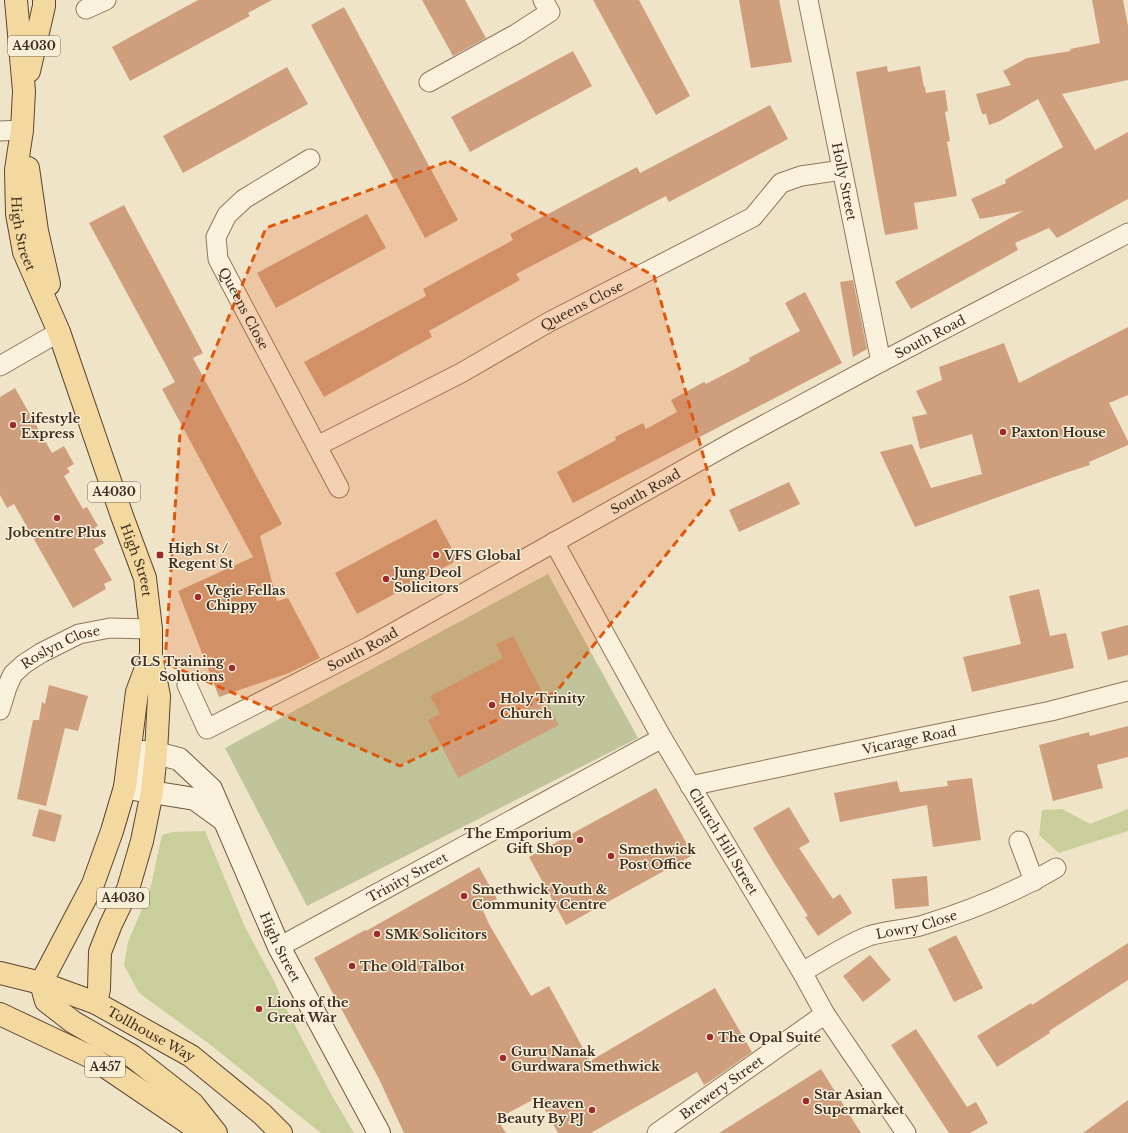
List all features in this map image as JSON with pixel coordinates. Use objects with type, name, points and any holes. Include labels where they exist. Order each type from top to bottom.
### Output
[{"type":"main road","name":"High Street","points":[[16,0],[24,91],[22,130],[37,231],[59,332],[122,516],[145,578],[151,629],[151,655],[159,696],[152,792],[142,841],[128,889],[111,924],[100,952],[99,989],[96,1003]]},
{"type":"main road","name":"High Street","points":[[24,91],[44,6],[44,0]]},
{"type":"main road","name":"High Street","points":[[41,983],[93,884],[112,831],[125,787],[137,692],[151,655]]},
{"type":"main road","name":"High Street","points":[[125,787],[140,770],[143,752],[156,753],[179,759],[211,789],[279,946],[379,1133]]},
{"type":"main road","points":[[125,787],[195,799],[224,820]]},
{"type":"main road","name":"Tollhouse Way","points":[[0,973],[41,983],[96,1003],[191,1056],[262,1114],[281,1133]]},
{"type":"main road","points":[[41,983],[46,1001],[73,1022],[132,1056],[193,1104],[216,1133]]},
{"type":"main road","name":"A457","points":[[0,1014],[91,1057],[203,1133]]},
{"type":"main road","points":[[191,1056],[244,1117],[260,1133]]},
{"type":"street","points":[[86,9],[106,0]]},
{"type":"street","name":"Holly Street","points":[[808,0],[881,362]]},
{"type":"street","points":[[429,82],[516,34],[546,6]]},
{"type":"street","points":[[0,131],[22,130]]},
{"type":"street","name":"Queens Close","points":[[309,159],[244,199],[227,215],[216,237],[218,259],[300,417],[339,488]]},
{"type":"street","name":"Queens Close","points":[[317,446],[461,372],[549,322],[753,217],[781,183],[801,176],[842,170]]},
{"type":"street","name":"South Road","points":[[187,685],[207,729],[370,646],[738,439],[881,362],[1128,233]]},
{"type":"street","points":[[0,366],[59,332]]},
{"type":"street","name":"Church Hill Street","points":[[554,542],[662,738],[802,972],[825,1014],[906,1133]]},
{"type":"street","name":"Roslyn Close","points":[[0,710],[7,687],[13,674],[24,664],[42,653],[79,634],[110,628],[151,629]]},
{"type":"street","name":"Vicarage Road","points":[[690,786],[903,741],[1051,712],[1128,691]]},
{"type":"street","name":"Trinity Street","points":[[279,946],[662,738]]},
{"type":"street","points":[[1019,841],[1034,881]]},
{"type":"street","name":"Lowry Close","points":[[802,972],[845,947],[870,936],[919,926],[975,908],[1034,881],[1056,868]]},
{"type":"street","name":"Brewery Street","points":[[657,1133],[825,1014]]},
{"type":"highlighted area","points":[[449,161],[654,276],[714,495],[556,692],[400,766],[165,663],[180,433],[266,228]]},
{"type":"green space","points":[[548,574],[638,738],[307,906],[225,748]]},
{"type":"green space","points":[[1062,809],[1090,824],[1128,809],[1128,831],[1059,853],[1039,835],[1042,810]]},
{"type":"green space","points":[[205,831],[245,927],[331,1094],[354,1133],[321,1133],[208,1043],[139,993],[124,965],[128,942],[150,890],[162,835],[173,832]]},
{"type":"building","points":[[198,0],[272,0],[248,13],[250,16],[130,81],[112,47]]},
{"type":"building","points":[[422,0],[465,0],[486,38],[453,56]]},
{"type":"building","points":[[593,0],[639,0],[690,96],[656,115]]},
{"type":"building","points":[[739,0],[779,0],[792,62],[751,68]]},
{"type":"building","points":[[1092,0],[1123,0],[1128,26],[1128,80],[1062,94],[1095,150],[1128,132],[1128,199],[1057,238],[1049,228],[1015,243],[1018,250],[911,309],[895,282],[1023,211],[980,219],[971,199],[1006,183],[1005,180],[1063,147],[1038,99],[1000,121],[989,125],[986,114],[982,114],[976,94],[1011,85],[1003,71],[1027,58],[1071,51],[1070,49],[1100,43]]},
{"type":"building","points":[[344,7],[458,220],[425,238],[311,25]]},
{"type":"building","points":[[573,51],[592,86],[470,152],[451,117]]},
{"type":"building","points":[[887,66],[888,72],[920,66],[926,93],[945,90],[948,111],[945,112],[950,141],[947,142],[957,196],[914,203],[918,229],[885,235],[856,72]]},
{"type":"building","points":[[287,67],[308,104],[183,173],[163,136]]},
{"type":"building","points":[[770,105],[788,139],[669,202],[666,196],[516,274],[520,280],[429,331],[432,337],[324,397],[304,362],[426,296],[423,289],[513,240],[510,234],[637,167],[640,173]]},
{"type":"building","points":[[124,205],[203,353],[193,358],[282,524],[260,536],[277,601],[288,598],[320,658],[289,673],[219,697],[178,591],[253,557],[162,389],[175,382],[89,223]]},
{"type":"building","points":[[367,214],[386,248],[276,308],[257,273]]},
{"type":"building","points":[[853,280],[867,349],[853,357],[840,282]]},
{"type":"building","points":[[805,292],[842,363],[573,503],[557,472],[616,440],[615,437],[643,423],[646,429],[677,412],[671,400],[704,382],[706,384],[750,361],[749,358],[800,331],[785,303]]},
{"type":"building","points":[[1128,327],[1128,395],[1109,403],[1128,441],[1128,445],[1089,462],[1090,465],[915,527],[880,452],[912,444],[931,488],[982,474],[972,434],[920,449],[912,417],[927,414],[916,391],[942,380],[939,367],[1004,343],[1019,383]]},
{"type":"building","name":"Jobcentre Plus","points":[[15,388],[52,453],[64,446],[74,464],[67,468],[70,472],[64,476],[83,509],[87,507],[98,526],[95,527],[104,543],[94,549],[112,580],[104,584],[106,589],[73,608],[14,504],[7,508],[0,495],[0,397]]},
{"type":"building","points":[[789,482],[800,504],[739,532],[729,510]]},
{"type":"building","points":[[436,519],[458,560],[357,614],[335,573]]},
{"type":"building","points":[[1039,589],[1050,636],[1066,633],[1074,668],[972,692],[963,657],[1021,644],[1009,596]]},
{"type":"building","points":[[1128,625],[1128,655],[1108,660],[1101,632]]},
{"type":"building","name":"Holy Trinity Church","points":[[513,636],[559,725],[458,778],[428,720],[440,714],[430,696],[503,658],[496,644]]},
{"type":"building","points":[[49,685],[88,696],[78,731],[65,728],[46,806],[17,799],[33,720],[39,720],[42,702],[45,704]]},
{"type":"building","points":[[1128,726],[1128,757],[1097,765],[1103,788],[1053,801],[1039,745],[1089,732],[1090,736]]},
{"type":"building","points":[[972,778],[981,840],[933,847],[927,805],[840,822],[834,793],[897,781],[900,792],[948,786],[947,781]]},
{"type":"building","name":"Smethwick Post Office","points":[[656,788],[693,855],[566,925],[529,857]]},
{"type":"building","points":[[789,807],[810,842],[799,848],[833,899],[840,894],[852,913],[818,936],[805,917],[808,916],[753,828]]},
{"type":"building","points":[[39,809],[62,815],[55,842],[32,836]]},
{"type":"building","points":[[479,867],[497,899],[481,906],[489,924],[531,996],[549,986],[590,1061],[715,988],[752,1052],[704,1085],[697,1072],[591,1133],[558,1133],[538,1097],[497,1119],[506,1133],[404,1133],[379,1079],[314,958],[365,930],[366,931]]},
{"type":"building","points":[[927,876],[929,906],[895,909],[892,879]]},
{"type":"building","points":[[956,935],[983,988],[954,1002],[928,949]]},
{"type":"building","points":[[1128,943],[1128,980],[1049,1031],[1050,1033],[997,1067],[977,1036],[1031,1003],[1032,1005]]},
{"type":"building","points":[[870,955],[891,980],[863,1002],[843,976]]},
{"type":"building","points":[[916,1029],[967,1107],[976,1102],[988,1123],[970,1133],[949,1133],[891,1045]]},
{"type":"building","name":"Star Asian Supermarket","points":[[821,1069],[861,1133],[719,1133]]},
{"type":"building","points":[[1128,1100],[1128,1133],[1083,1133]]},
{"type":"place","name":"Lifestyle Express","points":[[13,425]]},
{"type":"place","name":"Paxton House","points":[[1003,432]]},
{"type":"place","name":"Jobcentre Plus","points":[[57,518]]},
{"type":"place","name":"High St / Regent St","points":[[160,555]]},
{"type":"place","name":"VFS Global","points":[[436,555]]},
{"type":"place","name":"Jung Deol Solicitors","points":[[386,579]]},
{"type":"place","name":"Vegie Fellas Chippy","points":[[198,597]]},
{"type":"place","name":"GLS Training Solutions","points":[[232,668]]},
{"type":"place","name":"Holy Trinity Church","points":[[492,705]]},
{"type":"place","name":"The Emporium Gift Shop","points":[[580,840]]},
{"type":"place","name":"Smethwick Post Office","points":[[611,856]]},
{"type":"place","name":"Smethwick Youth & Community Centre","points":[[464,896]]},
{"type":"place","name":"SMK Solicitors","points":[[377,934]]},
{"type":"place","name":"The Old Talbot","points":[[352,966]]},
{"type":"place","name":"Lions of the Great War","points":[[259,1009]]},
{"type":"place","name":"The Opal Suite","points":[[710,1037]]},
{"type":"place","name":"Guru Nanak Gurdwara Smethwick","points":[[503,1058]]},
{"type":"place","name":"Star Asian Supermarket","points":[[806,1101]]},
{"type":"place","name":"Heaven Beauty By PJ","points":[[592,1110]]}]
